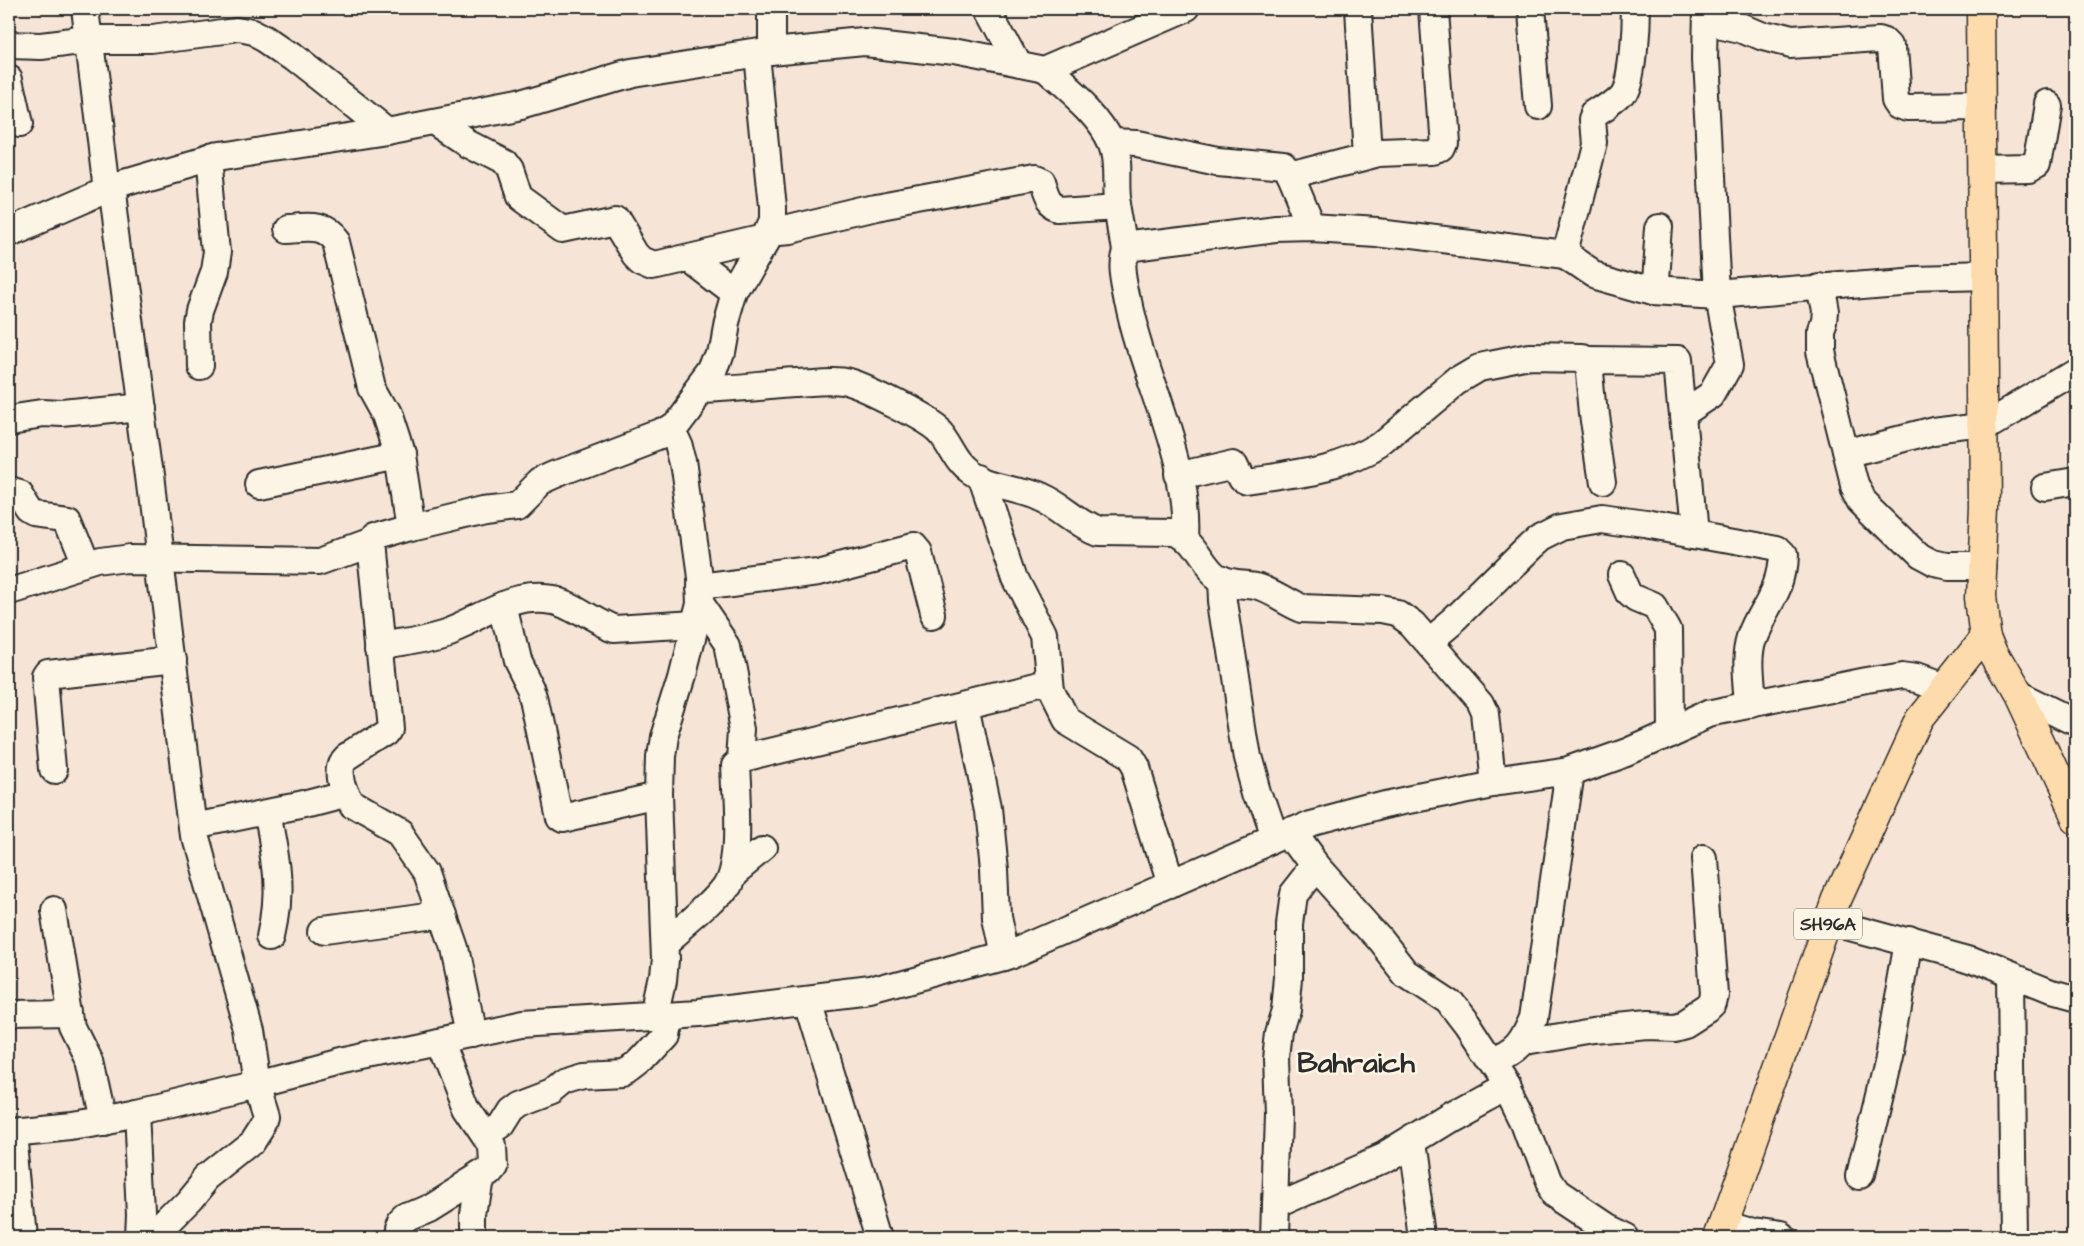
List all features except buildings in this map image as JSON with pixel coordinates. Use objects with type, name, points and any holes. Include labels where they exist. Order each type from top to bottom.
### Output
[{"type":"main road","points":[[1981,9],[1985,425],[1982,596],[1986,635],[1993,652],[2018,695],[2075,816]]},
{"type":"main road","name":"SH96A","points":[[1720,1231],[1837,900],[1920,718],[1986,635]]},
{"type":"street","points":[[85,9],[141,406],[194,836],[249,1030],[257,1084],[267,1116],[264,1125],[253,1142],[208,1178],[189,1201],[162,1228],[142,1237],[137,1113]]},
{"type":"street","points":[[470,1035],[453,948],[427,872],[400,833],[351,805],[346,793],[341,767],[343,760],[386,732],[389,728],[370,543],[373,538],[411,526],[486,509],[517,505],[540,482],[660,436],[671,428],[701,390],[713,372],[720,352],[725,324],[734,293],[772,222],[764,53],[771,9]]},
{"type":"street","points":[[990,9],[1019,64]]},
{"type":"street","points":[[1046,70],[1186,9]]},
{"type":"street","points":[[1358,9],[1367,155]]},
{"type":"street","points":[[1290,176],[1367,155],[1389,152],[1435,151],[1442,148],[1444,143],[1433,9]]},
{"type":"street","points":[[1530,9],[1538,106]]},
{"type":"street","points":[[1565,255],[1594,142],[1592,120],[1594,115],[1622,95],[1628,86],[1635,27],[1635,9]]},
{"type":"street","points":[[1684,414],[1714,394],[1730,364],[1717,295],[1705,58],[1706,14],[1769,39],[1790,44],[1881,38],[1887,40],[1892,45],[1896,99],[1900,105],[1908,108],[1983,107]]},
{"type":"street","points":[[9,45],[40,46],[89,40],[153,40],[236,29],[254,32],[292,56],[387,131]]},
{"type":"street","points":[[9,232],[109,189],[208,160],[387,131],[521,105],[630,73],[764,53],[865,42],[954,52],[1046,70],[1075,96],[1100,124],[1112,143],[1115,154],[1118,206],[1125,248],[1122,268],[1131,317],[1173,452],[1186,506],[1185,539]]},
{"type":"street","points":[[9,79],[18,124]]},
{"type":"street","points":[[1983,170],[2028,169],[2036,165],[2048,104]]},
{"type":"street","points":[[435,122],[468,144],[503,162],[518,197],[563,230],[614,218],[642,260],[654,265],[688,258],[777,230],[875,208],[1034,179],[1041,182],[1048,202],[1055,208],[1118,206]]},
{"type":"street","points":[[1112,143],[1136,144],[1218,161],[1284,167],[1290,176],[1312,228]]},
{"type":"street","points":[[199,366],[198,322],[200,310],[214,272],[218,252],[208,160]]},
{"type":"street","points":[[1653,291],[1656,282],[1660,226]]},
{"type":"street","points":[[286,229],[315,228],[325,230],[336,242],[372,388],[387,415],[400,455],[411,526]]},
{"type":"street","points":[[1125,248],[1276,229],[1312,228],[1377,232],[1565,255],[1593,274],[1653,291],[1717,295],[1819,285],[1984,277]]},
{"type":"street","points":[[688,258],[734,293]]},
{"type":"street","points":[[1819,285],[1824,314],[1820,333],[1820,351],[1854,486],[1861,500],[1918,556],[1933,564],[1946,567],[1983,567]]},
{"type":"street","points":[[1178,475],[1234,462],[1241,476],[1247,481],[1316,471],[1367,453],[1381,444],[1458,380],[1480,367],[1530,357],[1678,361],[1694,534]]},
{"type":"street","points":[[1586,360],[1588,362],[1603,482]]},
{"type":"street","points":[[1846,454],[1934,431],[1985,425],[2075,371]]},
{"type":"street","points":[[701,390],[826,381],[848,383],[865,389],[929,422],[940,431],[960,463],[980,478],[1043,498],[1081,525],[1098,532],[1163,531],[1176,533],[1185,539],[1211,572],[1222,580],[1266,589],[1290,604],[1301,608],[1383,611],[1398,614],[1412,624],[1429,642],[1484,709],[1493,782]]},
{"type":"street","points":[[9,419],[42,414],[62,415],[141,406]]},
{"type":"street","points":[[486,1135],[500,1126],[510,1110],[518,1104],[552,1091],[564,1081],[584,1075],[622,1073],[639,1062],[664,1035],[667,1026],[661,1016],[665,944],[659,796],[660,756],[663,736],[698,605],[683,463],[678,443],[671,428]]},
{"type":"street","points":[[259,484],[400,455]]},
{"type":"street","points":[[980,478],[1014,578],[1045,637],[1050,690],[1065,720],[1128,758],[1134,768],[1170,885]]},
{"type":"street","points":[[2045,487],[2075,482]]},
{"type":"street","points":[[9,491],[20,494],[31,512],[36,515],[67,519],[86,566]]},
{"type":"street","points":[[1429,642],[1454,621],[1540,537],[1562,526],[1602,519],[1777,549],[1782,555],[1777,589],[1752,635],[1749,646],[1751,706]]},
{"type":"street","points":[[9,591],[100,562],[130,558],[161,560],[236,558],[320,561],[370,543]]},
{"type":"street","points":[[380,646],[444,632],[504,606],[538,598],[553,600],[614,630],[818,571],[913,546],[918,552],[934,615]]},
{"type":"street","points":[[1622,575],[1630,593],[1636,598],[1655,606],[1668,629],[1669,732]]},
{"type":"street","points":[[1222,580],[1223,601],[1248,757],[1256,793],[1281,836],[1308,874],[1382,941],[1407,972],[1426,987],[1448,1000],[1468,1026],[1507,1086],[1524,1122],[1547,1182],[1555,1194],[1606,1228],[1625,1237]]},
{"type":"street","points":[[698,605],[728,645],[744,728],[742,759]]},
{"type":"street","points":[[504,606],[516,660],[531,689],[535,702],[560,816],[562,818],[659,796]]},
{"type":"street","points":[[54,770],[46,677],[48,674],[173,660]]},
{"type":"street","points":[[23,1237],[11,1131],[74,1125],[137,1113],[339,1062],[522,1024],[698,1013],[870,992],[1004,956],[1310,824],[1385,804],[1493,782],[1570,771],[1626,751],[1709,714],[1902,676],[1917,678],[1944,688]]},
{"type":"street","points":[[665,944],[713,900],[726,886],[733,872],[736,846],[735,765],[742,759],[1038,687],[1050,690]]},
{"type":"street","points":[[2018,695],[2075,723]]},
{"type":"street","points":[[966,704],[988,809],[994,869],[996,918],[1004,956]]},
{"type":"street","points":[[1492,1062],[1505,1058],[1524,1042],[1534,1018],[1570,771]]},
{"type":"street","points":[[193,827],[346,793]]},
{"type":"street","points":[[267,812],[277,865],[279,894],[272,936]]},
{"type":"street","points":[[733,872],[762,848]]},
{"type":"street","points":[[1524,1042],[1594,1030],[1646,1025],[1674,1026],[1685,1023],[1712,1004],[1714,995],[1704,858]]},
{"type":"street","points":[[1274,1237],[1278,1114],[1276,1058],[1279,1033],[1286,1010],[1290,913],[1293,894],[1308,874]]},
{"type":"street","points":[[54,910],[71,1014],[78,1040],[90,1061],[103,1120]]},
{"type":"street","points":[[324,931],[442,915]]},
{"type":"street","points":[[1830,921],[1968,959],[2050,992],[2075,999]]},
{"type":"street","points":[[1860,1177],[1889,1056],[1909,942]]},
{"type":"street","points":[[2011,977],[2014,1237]]},
{"type":"street","points":[[808,1000],[880,1237]]},
{"type":"street","points":[[9,1015],[71,1014]]},
{"type":"street","points":[[397,1237],[397,1230],[406,1218],[428,1208],[488,1171],[493,1165],[492,1146],[467,1110],[440,1041]]},
{"type":"street","points":[[1275,1206],[1384,1158],[1507,1086]]},
{"type":"street","points":[[1412,1142],[1424,1237]]},
{"type":"street","points":[[474,1237],[474,1214],[480,1176]]},
{"type":"street","points":[[1720,1231],[1781,1237]]},
{"type":"district","name":"Bahraich","points":[[1356,1062]]}]
